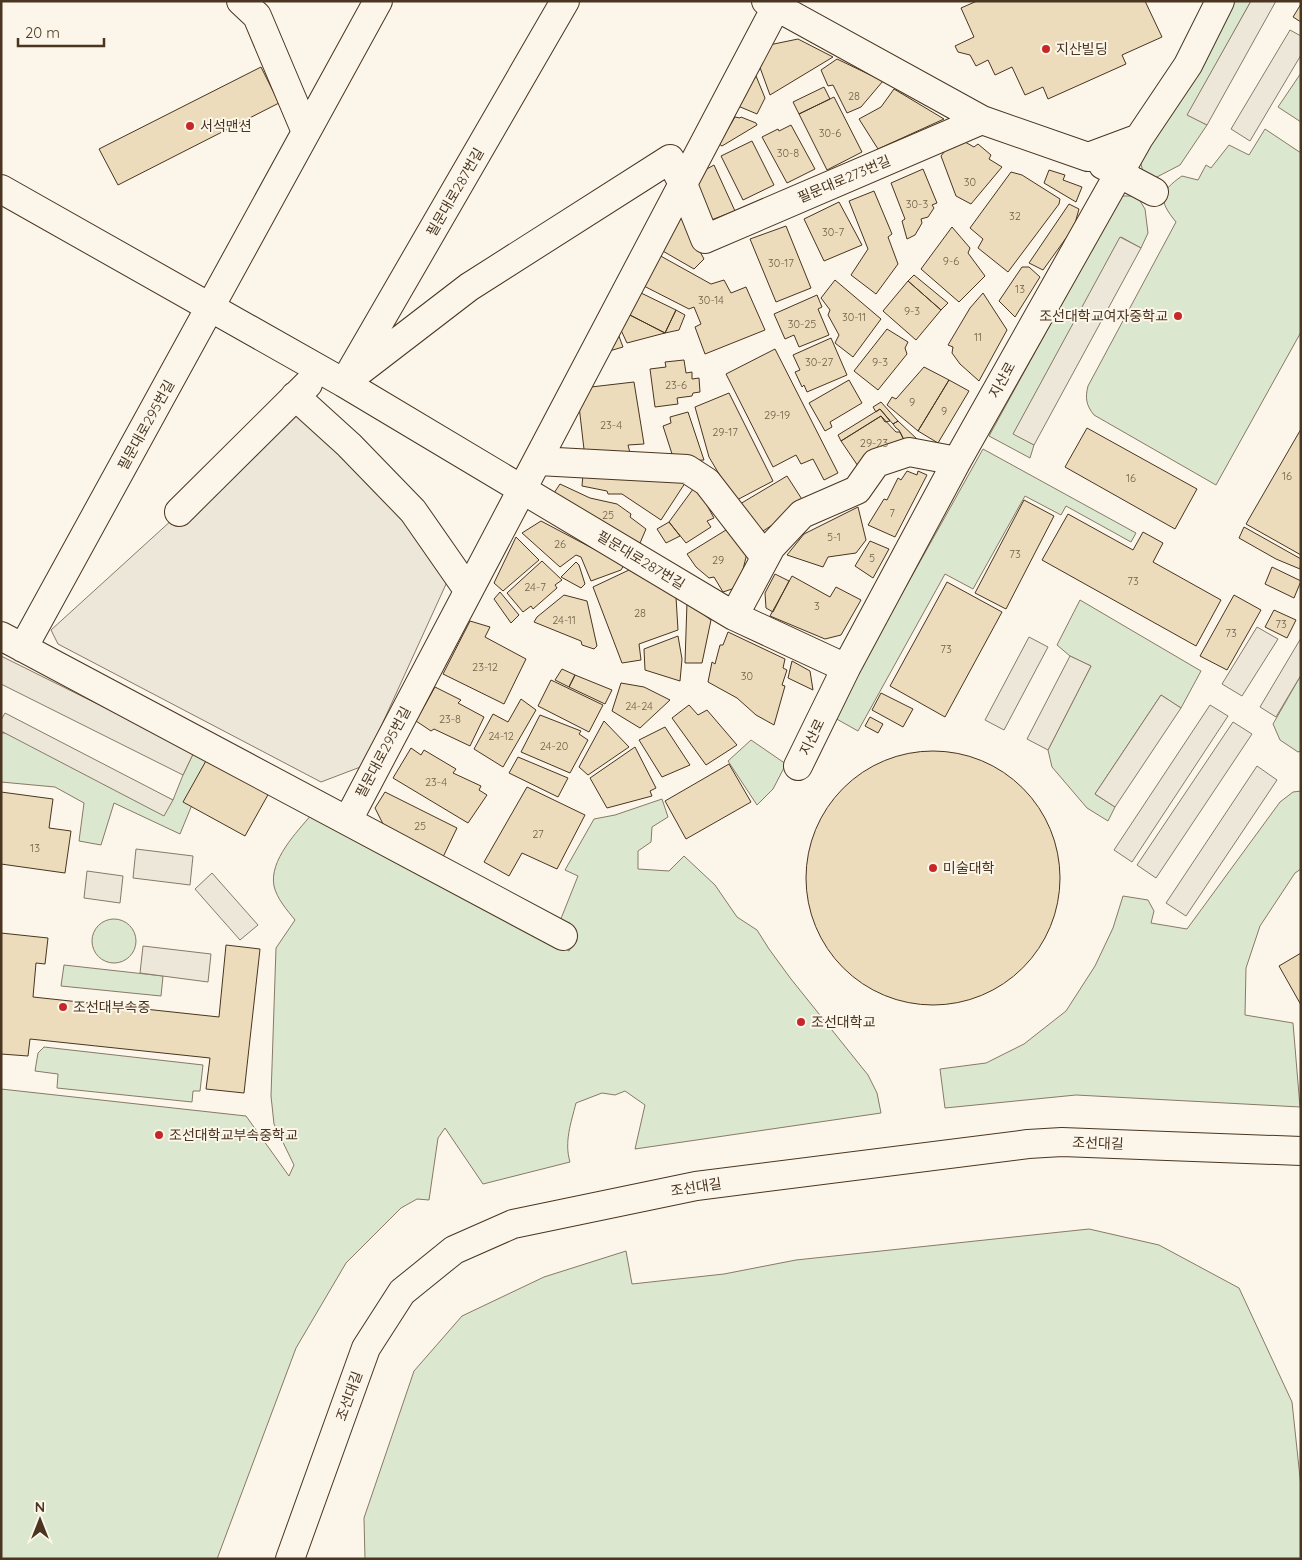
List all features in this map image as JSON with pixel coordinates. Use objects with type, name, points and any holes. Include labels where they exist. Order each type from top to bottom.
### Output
[{"type":"street","points":[[241,1],[257,16],[306,132]]},
{"type":"street","points":[[210,308],[378,1]]},
{"type":"street","name":"필문대로287번길","points":[[333,377],[565,1]]},
{"type":"street","name":"지산로","points":[[798,766],[846,668],[957,462],[1118,173],[1188,65],[1220,1]]},
{"type":"street","points":[[295,396],[349,445],[412,511],[468,590],[683,184],[771,4],[982,120],[1088,157],[1154,192]]},
{"type":"street","name":"필문대로273번길","points":[[683,184],[706,239],[982,120]]},
{"type":"street","points":[[1088,157],[1139,138]]},
{"type":"street","points":[[179,512],[295,396],[333,377],[469,286],[670,159],[683,184]]},
{"type":"street","name":"필문대로287번길","points":[[1,189],[333,377],[734,616],[846,668]]},
{"type":"street","name":"필문대로295번길","points":[[210,308],[12,642],[348,820],[468,590]]},
{"type":"street","points":[[734,616],[771,547],[802,514],[858,490],[876,463],[909,452],[957,462]]},
{"type":"street","points":[[538,460],[687,469],[708,482],[765,557]]},
{"type":"street","points":[[348,820],[563,936]]},
{"type":"street","name":"조선대길","points":[[290,1559],[366,1348],[402,1292],[454,1250],[513,1224],[696,1186],[1028,1144],[1071,1142],[1301,1151]]},
{"type":"green space","points":[[1227,1],[1251,1],[1188,115],[1207,125],[1180,165],[1155,178],[1143,172],[1140,160]]},
{"type":"green space","points":[[1301,73],[1301,122],[1278,107]]},
{"type":"green space","points":[[1265,129],[1301,153],[1301,332],[1216,485],[1094,415],[1089,408],[1086,398],[1087,390],[1176,222],[1166,208],[1164,202],[1165,192],[1182,176],[1198,180],[1206,165],[1211,168],[1229,145],[1249,155]]},
{"type":"green space","points":[[1121,196],[1137,196],[1145,209],[1148,233],[1141,248],[1121,237],[1014,433],[1034,445],[1030,458],[989,436]]},
{"type":"green space","points":[[983,449],[1136,533],[1131,542],[1066,506],[1061,515],[1025,496],[973,589],[945,574],[858,731],[833,717]]},
{"type":"green space","points":[[1080,600],[1201,671],[1181,708],[1161,695],[1095,794],[1115,807],[1108,821],[1087,808],[1052,767],[1048,750],[1091,666],[1070,656],[1057,645]]},
{"type":"green space","points":[[1301,675],[1301,751],[1298,752],[1280,740],[1273,724]]},
{"type":"green space","points":[[1,733],[173,800],[194,752],[210,761],[180,834],[114,803],[101,845],[79,841],[84,803],[55,787],[1,782]]},
{"type":"green space","points":[[751,740],[786,764],[773,789],[757,805],[728,761]]},
{"type":"green space","points":[[1301,791],[1301,869],[1295,873],[1260,926],[1246,968],[1245,1015],[1293,1023],[1300,1107],[1076,1095],[945,1108],[940,1069],[986,1063],[1024,1044],[1066,1011],[1095,966],[1113,928],[1123,896],[1148,900],[1154,911],[1151,923],[1187,929],[1280,802],[1293,792]]},
{"type":"green space","points":[[662,799],[668,817],[652,827],[651,842],[638,851],[638,869],[669,871],[684,856],[715,885],[737,917],[757,930],[791,979],[868,1075],[877,1093],[881,1113],[635,1149],[645,1105],[625,1091],[615,1095],[602,1093],[576,1103],[568,1140],[570,1162],[483,1184],[445,1128],[438,1138],[429,1200],[417,1199],[401,1208],[346,1263],[296,1348],[217,1559],[1,1559],[1,1089],[246,1116],[289,1176],[294,1165],[274,1124],[271,1096],[276,948],[295,920],[277,895],[274,886],[274,876],[276,866],[286,847],[312,814],[569,951],[576,936],[558,926],[578,876],[565,870],[594,819],[615,815]]},
{"type":"green space","points":[[114,919],[126,923],[132,929],[136,941],[132,953],[126,959],[114,963],[102,959],[96,953],[92,941],[96,929],[102,923]]},
{"type":"green space","points":[[64,965],[163,976],[161,996],[61,986]]},
{"type":"green space","points":[[44,1047],[203,1065],[200,1091],[193,1091],[192,1102],[57,1088],[58,1074],[35,1071],[38,1053]]},
{"type":"green space","points":[[1089,1229],[1159,1245],[1239,1288],[1292,1402],[1301,1487],[1301,1559],[365,1559],[364,1518],[414,1371],[462,1316],[544,1277],[626,1251],[632,1284],[724,1274],[796,1260]]},
{"type":"shaded area","points":[[1251,1],[1276,1],[1207,125],[1187,115]]},
{"type":"shaded area","points":[[1290,30],[1301,36],[1301,55],[1250,141],[1231,129]]},
{"type":"shaded area","points":[[1120,237],[1141,248],[1034,445],[1013,434]]},
{"type":"shaded area","points":[[296,407],[452,571],[363,766],[321,782],[58,644],[51,630]]},
{"type":"shaded area","points":[[1257,627],[1278,639],[1242,696],[1222,684]]},
{"type":"shaded area","points":[[1029,637],[1048,647],[1004,730],[985,720]]},
{"type":"shaded area","points":[[1301,638],[1301,675],[1276,717],[1260,707]]},
{"type":"shaded area","points":[[1,656],[194,752],[183,775],[1,684]]},
{"type":"shaded area","points":[[1070,656],[1091,666],[1048,750],[1027,739]]},
{"type":"shaded area","points":[[1161,695],[1181,708],[1115,807],[1095,794]]},
{"type":"shaded area","points":[[1210,705],[1228,716],[1132,862],[1114,850]]},
{"type":"shaded area","points":[[5,713],[173,800],[164,816],[1,731],[1,720]]},
{"type":"shaded area","points":[[1233,722],[1252,734],[1156,878],[1137,865]]},
{"type":"shaded area","points":[[1257,766],[1277,780],[1186,916],[1166,903]]},
{"type":"shaded area","points":[[136,849],[193,856],[190,885],[133,878]]},
{"type":"shaded area","points":[[87,871],[123,876],[120,903],[84,898]]},
{"type":"shaded area","points":[[212,873],[258,925],[240,940],[195,889]]},
{"type":"shaded area","points":[[143,946],[211,954],[208,982],[140,973]]},
{"type":"building","name":"지산빌딩","points":[[977,1],[1145,1],[1162,37],[1122,55],[1126,64],[1048,99],[1043,87],[1025,95],[1012,67],[995,75],[988,60],[976,66],[970,55],[958,52],[955,46],[974,37],[961,8]]},
{"type":"building","points":[[1301,4],[1301,22],[1293,17]]},
{"type":"building","points":[[798,39],[833,57],[770,95],[758,62],[769,45]]},
{"type":"building","points":[[837,59],[883,81],[861,107],[847,113],[833,85],[828,86],[821,70]]},
{"type":"building","name":"서석맨션","points":[[261,67],[279,103],[118,185],[99,149]]},
{"type":"building","points":[[754,71],[765,98],[757,114],[738,106]]},
{"type":"building","points":[[824,87],[830,99],[799,114],[793,102]]},
{"type":"building","points":[[894,89],[944,119],[878,149],[859,119],[881,107]]},
{"type":"building","points":[[834,97],[862,152],[827,170],[799,114]]},
{"type":"building","points":[[735,117],[741,117],[757,125],[722,146],[719,144]]},
{"type":"building","points":[[791,125],[815,169],[787,183],[762,137]]},
{"type":"building","points":[[752,141],[774,185],[743,200],[721,156]]},
{"type":"building","points":[[965,142],[974,147],[978,144],[991,155],[989,159],[1002,167],[971,204],[956,196],[941,156],[948,147]]},
{"type":"building","points":[[714,165],[735,211],[706,222],[693,191],[705,170]]},
{"type":"building","points":[[923,169],[937,203],[932,205],[934,208],[928,217],[921,219],[922,223],[915,235],[907,239],[902,221],[905,219],[891,183]]},
{"type":"building","points":[[1049,170],[1065,175],[1063,180],[1082,187],[1076,202],[1044,183]]},
{"type":"building","points":[[1011,172],[1022,175],[1060,199],[1059,204],[1008,272],[978,248],[983,239],[970,228]]},
{"type":"building","points":[[874,191],[892,234],[888,237],[898,264],[876,294],[851,275],[868,249],[849,201]]},
{"type":"building","points":[[839,202],[862,245],[824,261],[804,219]]},
{"type":"building","points":[[1069,204],[1079,209],[1074,227],[1043,270],[1029,263]]},
{"type":"building","points":[[679,213],[704,259],[694,269],[661,250]]},
{"type":"building","points":[[786,226],[811,288],[776,302],[750,239]]},
{"type":"building","points":[[952,227],[970,248],[968,253],[985,276],[959,302],[921,269]]},
{"type":"building","points":[[657,254],[711,284],[724,280],[731,293],[746,287],[765,330],[705,354],[695,327],[701,324],[694,307],[689,309],[640,284]]},
{"type":"building","points":[[1022,267],[1029,267],[1040,277],[1015,317],[999,301]]},
{"type":"building","points":[[914,275],[948,303],[941,310],[908,281]]},
{"type":"building","points":[[835,280],[881,319],[853,357],[835,343],[839,335],[828,315],[830,310],[821,298]]},
{"type":"building","points":[[908,281],[941,310],[916,340],[883,311]]},
{"type":"building","points":[[637,291],[676,310],[665,333],[626,313]]},
{"type":"building","points":[[983,293],[1007,330],[979,381],[960,364],[952,353],[953,347],[948,345],[970,308]]},
{"type":"building","points":[[817,295],[822,307],[818,309],[829,335],[799,347],[794,335],[785,339],[774,314]]},
{"type":"building","points":[[676,310],[685,315],[679,330],[665,333]]},
{"type":"building","points":[[626,313],[665,333],[627,343],[619,326]]},
{"type":"building","points":[[887,329],[908,342],[905,348],[907,354],[878,390],[854,371]]},
{"type":"building","points":[[617,331],[623,347],[606,352]]},
{"type":"building","points":[[831,338],[847,375],[807,392],[804,385],[802,387],[795,372],[800,370],[793,355]]},
{"type":"building","points":[[775,349],[838,473],[824,480],[813,459],[801,464],[796,455],[773,467],[726,374]]},
{"type":"building","points":[[684,360],[686,373],[692,372],[692,379],[699,378],[700,392],[693,393],[692,396],[677,398],[678,404],[655,407],[650,369],[666,367],[665,362]]},
{"type":"building","points":[[924,367],[949,380],[918,431],[887,405],[892,397],[896,399]]},
{"type":"building","points":[[849,380],[862,403],[830,422],[832,427],[825,431],[809,403]]},
{"type":"building","points":[[949,380],[969,391],[938,443],[918,431]]},
{"type":"building","points":[[634,382],[644,444],[628,445],[631,457],[585,458],[579,406],[591,387]]},
{"type":"building","points":[[729,393],[773,481],[735,501],[709,457],[695,407]]},
{"type":"building","points":[[881,402],[898,421],[893,424],[880,409],[876,412],[873,407]]},
{"type":"building","points":[[880,409],[890,421],[885,422],[881,416],[841,441],[838,435]]},
{"type":"building","points":[[688,412],[704,460],[686,461],[673,457],[663,426],[671,423],[670,417]]},
{"type":"building","points":[[881,416],[896,432],[900,432],[907,446],[858,466],[841,441]]},
{"type":"building","points":[[898,421],[918,440],[907,446],[899,430],[893,424]]},
{"type":"building","points":[[1087,428],[1197,489],[1175,529],[1065,467]]},
{"type":"building","points":[[1301,429],[1301,555],[1246,524]]},
{"type":"building","points":[[907,471],[917,475],[918,471],[927,475],[895,537],[868,525],[884,499],[887,500],[898,478],[901,480]]},
{"type":"building","points":[[583,474],[689,477],[661,520],[622,494],[608,494],[607,491],[582,486]]},
{"type":"building","points":[[787,476],[805,504],[763,531],[740,504]]},
{"type":"building","points":[[560,484],[590,498],[617,504],[631,514],[630,517],[646,529],[640,543],[552,496]]},
{"type":"building","points":[[696,485],[714,518],[707,521],[711,527],[686,543],[669,522]]},
{"type":"building","points":[[1024,500],[1054,516],[1006,609],[975,593]]},
{"type":"building","points":[[858,507],[866,540],[856,553],[828,557],[823,567],[787,555],[804,534]]},
{"type":"building","points":[[1068,514],[1133,550],[1143,532],[1163,543],[1153,562],[1221,600],[1196,646],[1042,560]]},
{"type":"building","points":[[541,521],[624,565],[621,570],[591,581],[581,557],[576,555],[560,567],[522,533]]},
{"type":"building","points":[[669,522],[680,536],[666,543],[657,529]]},
{"type":"building","points":[[1244,527],[1301,559],[1300,569],[1276,559],[1239,538]]},
{"type":"building","points":[[726,530],[747,553],[740,582],[735,588],[723,592],[714,577],[709,578],[696,567],[687,554]]},
{"type":"building","points":[[516,537],[539,560],[503,591],[494,583]]},
{"type":"building","points":[[870,541],[889,549],[873,578],[855,566]]},
{"type":"building","points":[[542,561],[562,580],[555,585],[557,588],[533,609],[531,606],[523,612],[507,593]]},
{"type":"building","points":[[576,562],[579,565],[585,584],[581,588],[561,577]]},
{"type":"building","points":[[1272,567],[1301,581],[1294,598],[1265,584]]},
{"type":"building","points":[[629,570],[676,597],[678,630],[639,644],[641,660],[622,663],[593,587]]},
{"type":"building","points":[[775,574],[789,581],[773,612],[766,608],[765,593]]},
{"type":"building","points":[[792,576],[830,597],[836,587],[861,600],[841,635],[825,639],[770,616]]},
{"type":"building","points":[[947,582],[1002,612],[945,717],[890,686]]},
{"type":"building","points":[[500,592],[519,615],[511,623],[494,599]]},
{"type":"building","points":[[564,595],[587,601],[597,646],[594,649],[582,645],[581,641],[534,622],[537,617]]},
{"type":"building","points":[[1234,595],[1261,610],[1227,670],[1200,656]]},
{"type":"building","points":[[687,602],[711,620],[702,663],[685,663]]},
{"type":"building","points":[[1274,610],[1296,620],[1287,638],[1265,627]]},
{"type":"building","points":[[470,621],[490,627],[485,637],[526,659],[504,704],[443,674]]},
{"type":"building","points":[[728,632],[785,659],[783,668],[787,670],[782,685],[785,686],[774,725],[756,715],[737,698],[708,682],[712,662],[715,664],[720,645],[723,645]]},
{"type":"building","points":[[678,636],[682,659],[680,681],[645,670],[644,649]]},
{"type":"building","points":[[792,661],[810,671],[813,690],[788,678]]},
{"type":"building","points":[[562,669],[575,675],[569,687],[555,680]]},
{"type":"building","points":[[575,675],[612,690],[605,704],[569,687]]},
{"type":"building","points":[[551,680],[603,705],[589,732],[538,706]]},
{"type":"building","points":[[621,683],[644,687],[670,700],[640,728],[612,711]]},
{"type":"building","points":[[435,687],[461,700],[458,703],[484,717],[470,746],[434,729],[431,731],[416,721]]},
{"type":"building","points":[[881,693],[913,709],[903,727],[872,710]]},
{"type":"building","points":[[521,699],[536,710],[503,767],[474,749],[493,714],[508,722]]},
{"type":"building","points":[[689,705],[698,715],[707,710],[737,745],[706,765],[672,718]]},
{"type":"building","points":[[540,715],[581,731],[579,734],[588,740],[570,773],[521,752]]},
{"type":"building","points":[[870,717],[883,724],[878,733],[865,726]]},
{"type":"building","points":[[604,721],[629,747],[588,775],[579,767]]},
{"type":"building","points":[[665,727],[690,765],[662,777],[639,740]]},
{"type":"building","points":[[635,747],[656,788],[650,791],[652,796],[607,808],[590,778]]},
{"type":"building","points":[[411,748],[421,755],[424,750],[456,769],[453,773],[481,786],[479,790],[487,795],[468,823],[393,778]]},
{"type":"building","name":"미술대학","points":[[921,751],[945,751],[970,756],[993,766],[1004,772],[1023,788],[1039,807],[1055,841],[1060,866],[1060,890],[1055,915],[1039,949],[1023,968],[1004,984],[970,1000],[945,1005],[921,1005],[896,1000],[873,990],[852,976],[835,959],[821,938],[811,915],[806,890],[806,866],[811,841],[821,818],[835,797],[852,780],[873,766],[896,756]]},
{"type":"building","points":[[518,757],[568,778],[558,797],[509,773]]},
{"type":"building","points":[[207,759],[269,793],[245,836],[183,802]]},
{"type":"building","points":[[729,764],[751,802],[686,839],[665,801]]},
{"type":"building","points":[[527,787],[585,815],[557,869],[522,853],[509,876],[484,862]]},
{"type":"building","points":[[1,792],[53,799],[49,828],[71,831],[65,873],[1,864]]},
{"type":"building","points":[[385,792],[457,828],[443,857],[383,824],[375,808]]},
{"type":"building","name":"조선대부속중","points":[[1,933],[48,938],[45,964],[36,963],[33,997],[219,1017],[226,945],[260,949],[244,1093],[206,1089],[210,1058],[30,1039],[28,1056],[1,1054]]},
{"type":"building","points":[[1301,953],[1301,1005],[1279,966]]},
{"type":"place","name":"지산빌딩","points":[[1046,49]]},
{"type":"place","name":"서석맨션","points":[[190,126]]},
{"type":"place","name":"조선대학교여자중학교","points":[[1178,316]]},
{"type":"place","name":"미술대학","points":[[933,868]]},
{"type":"place","name":"조선대부속중","points":[[63,1007]]},
{"type":"place","name":"조선대학교","points":[[801,1022]]},
{"type":"place","name":"조선대학교부속중학교","points":[[159,1135]]}]
